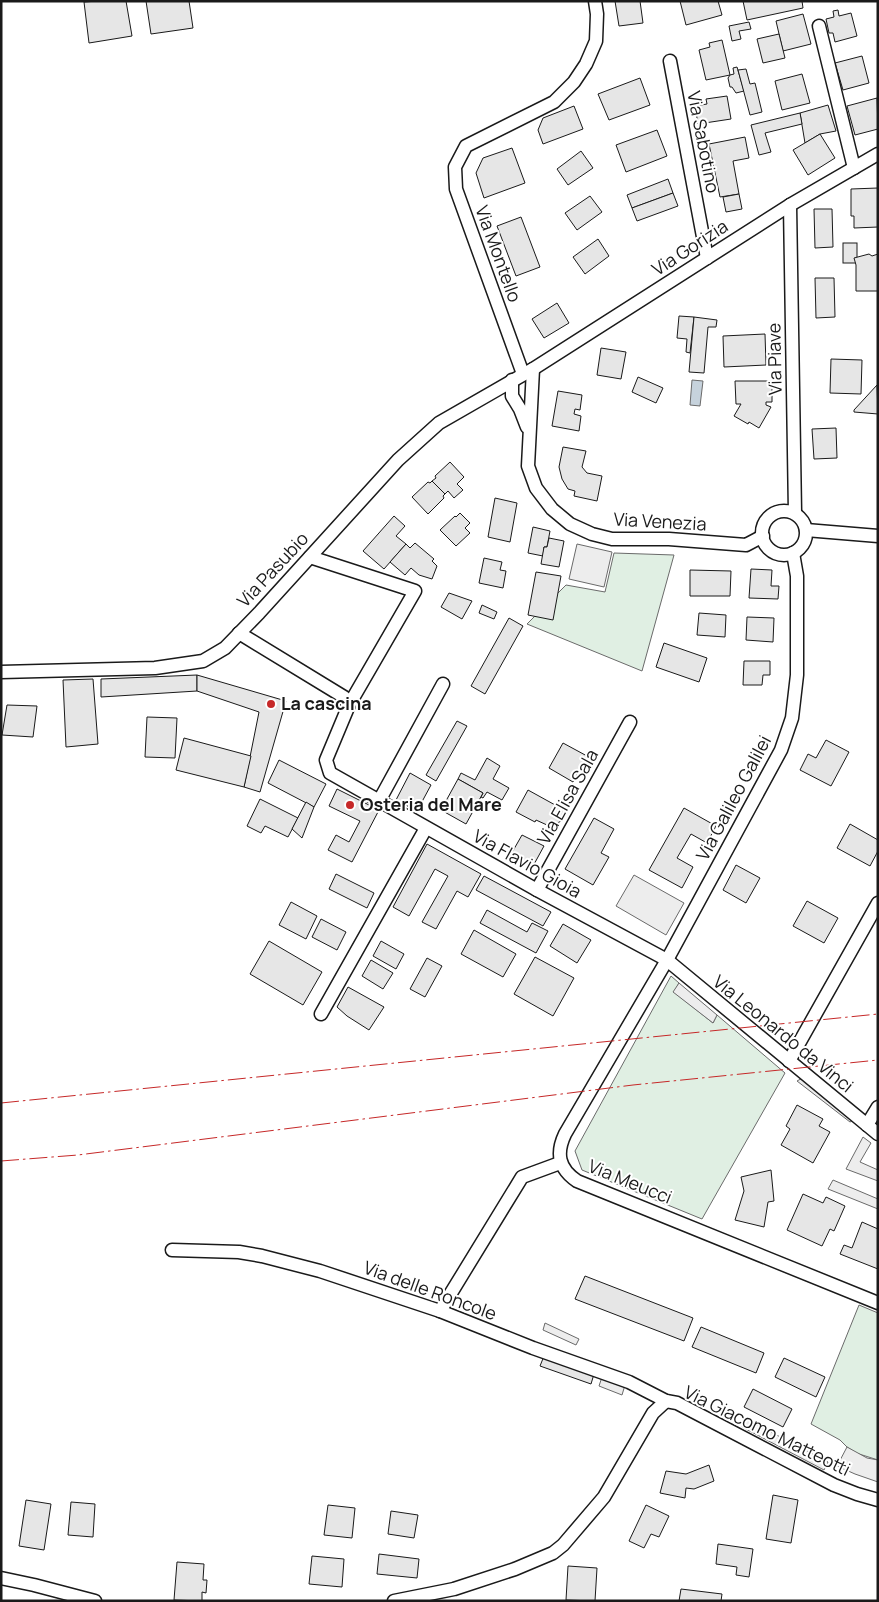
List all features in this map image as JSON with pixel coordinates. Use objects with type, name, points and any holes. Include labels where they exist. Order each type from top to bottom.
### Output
[{"type":"street","name":"Via Montello","points":[[523,374],[456,189],[455,167],[466,146],[554,102],[574,82],[586,64],[596,41],[597,14],[595,1]]},
{"type":"street","points":[[819,26],[854,168]]},
{"type":"street","name":"Via Sabotino","points":[[670,61],[707,258]]},
{"type":"street","name":"Via Gorizia","points":[[523,374],[790,205],[878,154]]},
{"type":"street","name":"Via Piave","points":[[790,205],[795,513]]},
{"type":"street","name":"Via Venezia","points":[[523,374],[512,396],[520,409],[529,434]]},
{"type":"street","name":"Via Venezia","points":[[523,374],[529,434],[528,466],[536,488],[552,509],[570,524],[612,539],[669,539],[746,545],[763,536]]},
{"type":"street","name":"Via Pasubio","points":[[1,672],[154,668],[203,661],[225,648],[398,460],[439,423],[523,374]]},
{"type":"street","points":[[788,511],[795,513],[804,523],[806,530],[804,542],[793,553],[777,553],[765,543],[763,536],[765,522],[771,515],[777,512],[788,511]]},
{"type":"street","points":[[806,530],[878,536]]},
{"type":"street","name":"Via Galileo Galilei","points":[[667,960],[781,750],[792,718],[797,675],[797,576],[793,553]]},
{"type":"street","points":[[239,633],[344,697],[349,705],[415,591],[310,557]]},
{"type":"street","points":[[379,801],[443,684]]},
{"type":"street","name":"Via Flavio Gioia","points":[[349,705],[326,760],[330,772],[537,890],[667,960]]},
{"type":"street","name":"Via Elisa Sala","points":[[537,890],[630,722]]},
{"type":"street","points":[[321,1014],[426,828]]},
{"type":"street","points":[[789,1061],[878,903]]},
{"type":"street","points":[[440,1311],[522,1177],[560,1162],[561,1142],[565,1134],[667,960]]},
{"type":"street","name":"Via Leonardo da Vinci","points":[[667,960],[878,1134]]},
{"type":"street","points":[[867,1125],[878,1107]]},
{"type":"street","name":"Via Meucci","points":[[560,1162],[566,1172],[577,1180],[878,1303]]},
{"type":"street","name":"Via delle Roncole","points":[[172,1250],[240,1252],[320,1271],[440,1311],[533,1348],[629,1382],[666,1402]]},
{"type":"street","name":"Via Giacomo Matteotti","points":[[394,1601],[454,1589],[515,1569],[553,1553],[564,1545],[604,1498],[652,1413],[666,1402],[677,1403],[827,1482],[856,1494],[878,1500]]},
{"type":"street","points":[[1,1578],[95,1601]]},
{"type":"green space","points":[[614,553],[674,555],[642,671],[527,624],[566,585],[605,592]]},
{"type":"green space","points":[[671,976],[679,983],[674,992],[713,1023],[717,1015],[785,1073],[702,1219],[582,1170],[575,1151]]},
{"type":"green space","points":[[859,1305],[878,1313],[878,1460],[856,1453],[840,1440],[811,1424]]},
{"type":"shaded area","points":[[692,380],[703,381],[700,406],[690,405]]},
{"type":"shaded area","points":[[577,544],[612,552],[604,587],[569,579]]},
{"type":"shaded area","points":[[634,875],[684,903],[666,935],[616,906]]},
{"type":"shaded area","points":[[679,983],[717,1015],[713,1023],[673,992]]},
{"type":"shaded area","points":[[806,1076],[858,1118],[850,1122],[797,1081]]},
{"type":"shaded area","points":[[863,1137],[871,1143],[860,1162],[878,1170],[878,1181],[846,1169]]},
{"type":"shaded area","points":[[833,1180],[878,1199],[878,1209],[828,1189]]},
{"type":"shaded area","points":[[545,1323],[579,1339],[576,1345],[543,1330]]},
{"type":"shaded area","points":[[602,1377],[625,1385],[622,1395],[599,1386]]},
{"type":"shaded area","points":[[746,1419],[828,1462],[824,1470],[742,1427]]},
{"type":"shaded area","points":[[847,1447],[867,1458],[878,1460],[878,1482],[837,1466]]},
{"type":"building","points":[[126,1],[132,36],[89,43],[84,2]]},
{"type":"building","points":[[146,1],[189,1],[193,28],[151,34]]},
{"type":"building","points":[[615,1],[640,1],[643,23],[619,26]]},
{"type":"building","points":[[680,1],[718,1],[722,15],[686,25]]},
{"type":"building","points":[[743,1],[802,1],[803,8],[747,20]]},
{"type":"building","points":[[838,10],[839,16],[851,13],[857,36],[835,42],[833,33],[829,33],[826,19],[834,17],[833,11]]},
{"type":"building","points":[[803,14],[811,44],[783,51],[776,21]]},
{"type":"building","points":[[749,22],[751,29],[739,31],[741,39],[732,41],[729,26]]},
{"type":"building","points":[[779,34],[785,58],[763,63],[757,39]]},
{"type":"building","points":[[722,40],[730,75],[706,80],[699,50],[710,47],[709,43]]},
{"type":"building","points":[[862,56],[869,83],[843,90],[835,63]]},
{"type":"building","points":[[737,67],[744,91],[736,93],[730,87],[728,78],[734,74],[733,68]]},
{"type":"building","points":[[746,69],[750,84],[755,83],[762,112],[750,115],[738,70]]},
{"type":"building","points":[[802,74],[810,103],[782,110],[775,81]]},
{"type":"building","points":[[640,78],[650,105],[609,120],[598,94]]},
{"type":"building","points":[[727,96],[731,119],[698,124],[695,106],[707,104],[706,99]]},
{"type":"building","points":[[877,98],[878,129],[855,135],[847,106]]},
{"type":"building","points":[[828,105],[836,131],[820,134],[805,143],[800,113]]},
{"type":"building","points":[[574,106],[583,129],[543,144],[538,130],[543,118]]},
{"type":"building","points":[[800,113],[802,124],[765,133],[771,152],[759,155],[751,125]]},
{"type":"building","points":[[657,130],[667,156],[626,172],[616,145]]},
{"type":"building","points":[[820,134],[835,158],[808,175],[793,150]]},
{"type":"building","points":[[745,137],[749,158],[733,161],[739,194],[720,197],[709,144]]},
{"type":"building","points":[[512,148],[525,183],[484,198],[476,173],[483,158]]},
{"type":"building","points":[[581,151],[593,168],[568,185],[557,169]]},
{"type":"building","points":[[668,179],[673,193],[632,208],[627,195]]},
{"type":"building","points":[[878,188],[878,227],[854,228],[854,216],[851,216],[851,189]]},
{"type":"building","points":[[673,193],[678,206],[637,221],[632,208]]},
{"type":"building","points":[[739,194],[742,209],[726,212],[723,197]]},
{"type":"building","points":[[590,196],[602,212],[577,230],[565,213]]},
{"type":"building","points":[[814,209],[832,209],[833,247],[815,248]]},
{"type":"building","points":[[521,217],[540,267],[516,276],[497,226]]},
{"type":"building","points":[[598,239],[609,256],[585,274],[573,257]]},
{"type":"building","points":[[843,243],[857,243],[857,263],[843,263]]},
{"type":"building","points":[[869,254],[872,256],[878,254],[878,291],[856,291],[856,265],[854,258]]},
{"type":"building","points":[[815,278],[834,278],[835,317],[816,318]]},
{"type":"building","points":[[557,303],[569,323],[544,338],[532,319]]},
{"type":"building","points":[[679,316],[694,317],[690,353],[686,352],[687,339],[677,338]]},
{"type":"building","points":[[694,317],[717,320],[716,327],[708,327],[704,373],[689,372]]},
{"type":"building","points":[[765,334],[766,365],[724,367],[723,336]]},
{"type":"building","points":[[601,348],[626,352],[621,379],[597,375]]},
{"type":"building","points":[[831,359],[862,360],[861,394],[830,393]]},
{"type":"building","points":[[638,377],[663,388],[656,403],[632,392]]},
{"type":"building","points":[[735,381],[772,381],[772,402],[766,402],[766,405],[771,407],[759,428],[734,416],[741,404],[736,404]]},
{"type":"building","points":[[877,385],[878,414],[854,412],[854,410]]},
{"type":"building","points":[[558,391],[582,395],[580,410],[575,409],[574,414],[581,416],[579,431],[552,426]]},
{"type":"building","points":[[836,428],[837,458],[814,459],[812,429]]},
{"type":"building","points":[[563,447],[586,451],[582,467],[587,473],[602,476],[597,501],[574,496],[575,491],[568,489],[562,479],[559,467]]},
{"type":"building","points":[[450,462],[464,477],[457,484],[463,490],[454,498],[448,491],[445,494],[432,481]]},
{"type":"building","points":[[432,481],[445,494],[444,498],[428,514],[412,497],[428,482]]},
{"type":"building","points":[[495,498],[517,503],[510,542],[488,537]]},
{"type":"building","points":[[460,513],[470,523],[465,528],[470,533],[456,546],[440,530]]},
{"type":"building","points":[[394,516],[405,526],[396,536],[406,544],[384,569],[363,551]]},
{"type":"building","points":[[533,527],[550,531],[543,556],[528,553]]},
{"type":"building","points":[[549,538],[564,541],[559,567],[541,564],[544,547],[547,547]]},
{"type":"building","points":[[415,543],[434,559],[432,561],[437,566],[432,579],[419,575],[411,568],[405,575],[390,562],[406,544],[410,548]]},
{"type":"building","points":[[484,558],[502,562],[500,570],[506,571],[503,588],[479,583]]},
{"type":"building","points":[[751,569],[772,570],[771,586],[779,586],[778,599],[749,598]]},
{"type":"building","points":[[690,570],[731,571],[730,596],[690,596]]},
{"type":"building","points":[[536,572],[561,576],[553,620],[528,615]]},
{"type":"building","points":[[449,593],[472,601],[462,619],[441,607]]},
{"type":"building","points":[[482,605],[497,612],[494,619],[479,613]]},
{"type":"building","points":[[699,613],[726,615],[725,637],[697,635]]},
{"type":"building","points":[[747,617],[774,618],[773,642],[746,640]]},
{"type":"building","points":[[509,618],[523,626],[485,694],[471,686]]},
{"type":"building","points":[[664,643],[707,658],[699,682],[656,667]]},
{"type":"building","points":[[744,661],[770,661],[770,675],[763,675],[762,685],[743,685]]},
{"type":"building","points":[[197,675],[197,691],[101,697],[101,679]]},
{"type":"building","points":[[197,675],[286,701],[260,792],[244,787],[259,712],[197,691]]},
{"type":"building","points":[[93,679],[98,744],[66,747],[63,680]]},
{"type":"building","points":[[7,705],[37,706],[33,737],[2,735]]},
{"type":"building","points":[[147,717],[177,718],[175,758],[145,757]]},
{"type":"building","points":[[457,721],[467,726],[436,781],[426,775]]},
{"type":"building","points":[[184,738],[251,756],[244,787],[176,770]]},
{"type":"building","points":[[826,740],[849,752],[831,786],[800,770],[808,754],[816,758]]},
{"type":"building","points":[[563,743],[587,756],[573,782],[549,768]]},
{"type":"building","points":[[487,758],[500,766],[493,779],[509,788],[502,800],[487,792],[483,798],[481,797],[483,793],[458,779],[461,773],[475,780]]},
{"type":"building","points":[[279,760],[326,784],[314,807],[268,783]]},
{"type":"building","points":[[410,773],[431,785],[417,811],[396,800]]},
{"type":"building","points":[[458,779],[483,793],[466,824],[441,810]]},
{"type":"building","points":[[337,789],[379,810],[352,862],[328,850],[336,835],[349,842],[360,821],[329,806]]},
{"type":"building","points":[[528,790],[566,811],[561,821],[554,825],[547,825],[536,820],[535,822],[516,812]]},
{"type":"building","points":[[260,799],[298,818],[288,837],[265,826],[261,833],[247,826]]},
{"type":"building","points":[[306,802],[314,807],[302,838],[292,829]]},
{"type":"building","points":[[684,808],[716,826],[707,843],[691,834],[677,858],[693,867],[682,888],[649,870]]},
{"type":"building","points":[[594,818],[614,829],[601,853],[609,857],[593,885],[565,869]]},
{"type":"building","points":[[850,824],[878,840],[878,851],[870,866],[837,848]]},
{"type":"building","points":[[522,835],[544,846],[532,868],[510,856]]},
{"type":"building","points":[[427,844],[481,874],[468,897],[457,891],[436,929],[422,922],[448,876],[435,869],[409,916],[393,907]]},
{"type":"building","points":[[736,865],[760,878],[746,903],[723,890]]},
{"type":"building","points":[[336,874],[374,893],[367,908],[329,889]]},
{"type":"building","points":[[484,876],[551,912],[543,926],[476,890]]},
{"type":"building","points":[[807,901],[838,918],[824,943],[793,926]]},
{"type":"building","points":[[291,902],[317,916],[306,939],[279,925]]},
{"type":"building","points":[[487,910],[527,932],[532,923],[548,931],[536,953],[480,923]]},
{"type":"building","points":[[321,919],[346,932],[337,950],[312,937]]},
{"type":"building","points":[[563,924],[591,940],[577,963],[550,946]]},
{"type":"building","points":[[474,930],[516,954],[503,977],[461,954]]},
{"type":"building","points":[[269,941],[322,972],[303,1005],[250,974]]},
{"type":"building","points":[[381,941],[404,954],[396,969],[373,956]]},
{"type":"building","points":[[535,957],[574,978],[553,1016],[514,994]]},
{"type":"building","points":[[427,958],[442,966],[425,997],[410,989]]},
{"type":"building","points":[[371,960],[393,973],[383,989],[362,976]]},
{"type":"building","points":[[348,987],[384,1007],[369,1030],[337,1007]]},
{"type":"building","points":[[797,1105],[823,1119],[819,1126],[830,1132],[813,1163],[781,1145],[790,1129],[786,1126]]},
{"type":"building","points":[[771,1170],[774,1201],[768,1202],[764,1227],[735,1220],[744,1191],[741,1177]]},
{"type":"building","points":[[803,1194],[823,1203],[826,1197],[845,1206],[834,1231],[830,1229],[822,1246],[787,1230]]},
{"type":"building","points":[[862,1222],[878,1229],[878,1269],[840,1254],[844,1245],[852,1248]]},
{"type":"building","points":[[585,1276],[693,1318],[684,1341],[575,1299]]},
{"type":"building","points":[[701,1327],[764,1353],[756,1373],[692,1347]]},
{"type":"building","points":[[544,1356],[594,1374],[591,1384],[540,1366]]},
{"type":"building","points":[[784,1358],[825,1377],[816,1397],[775,1377]]},
{"type":"building","points":[[753,1389],[792,1409],[783,1427],[744,1407]]},
{"type":"building","points":[[709,1465],[714,1481],[694,1489],[686,1488],[685,1498],[660,1493],[666,1471],[686,1474]]},
{"type":"building","points":[[773,1495],[798,1500],[791,1543],[766,1539]]},
{"type":"building","points":[[26,1500],[51,1504],[44,1550],[19,1546]]},
{"type":"building","points":[[71,1502],[95,1504],[93,1537],[68,1535]]},
{"type":"building","points":[[328,1505],[355,1508],[352,1538],[324,1535]]},
{"type":"building","points":[[646,1505],[669,1516],[659,1537],[651,1534],[644,1548],[629,1541]]},
{"type":"building","points":[[391,1511],[418,1515],[414,1538],[388,1534]]},
{"type":"building","points":[[718,1544],[753,1549],[749,1577],[736,1575],[737,1567],[716,1564]]},
{"type":"building","points":[[379,1554],[419,1559],[417,1578],[377,1574]]},
{"type":"building","points":[[312,1556],[344,1559],[342,1587],[309,1584]]},
{"type":"building","points":[[177,1562],[204,1564],[203,1580],[207,1580],[206,1593],[202,1592],[202,1601],[174,1600]]},
{"type":"building","points":[[568,1566],[597,1568],[595,1601],[566,1600]]},
{"type":"building","points":[[681,1589],[722,1594],[721,1601],[679,1601]]},
{"type":"power","points":[[1,1103],[878,1014]]},
{"type":"power","points":[[1,1161],[78,1155],[633,1085],[878,1060]]},
{"type":"place","name":"La cascina","points":[[271,704]]},
{"type":"place","name":"Osteria del Mare","points":[[350,805]]}]
